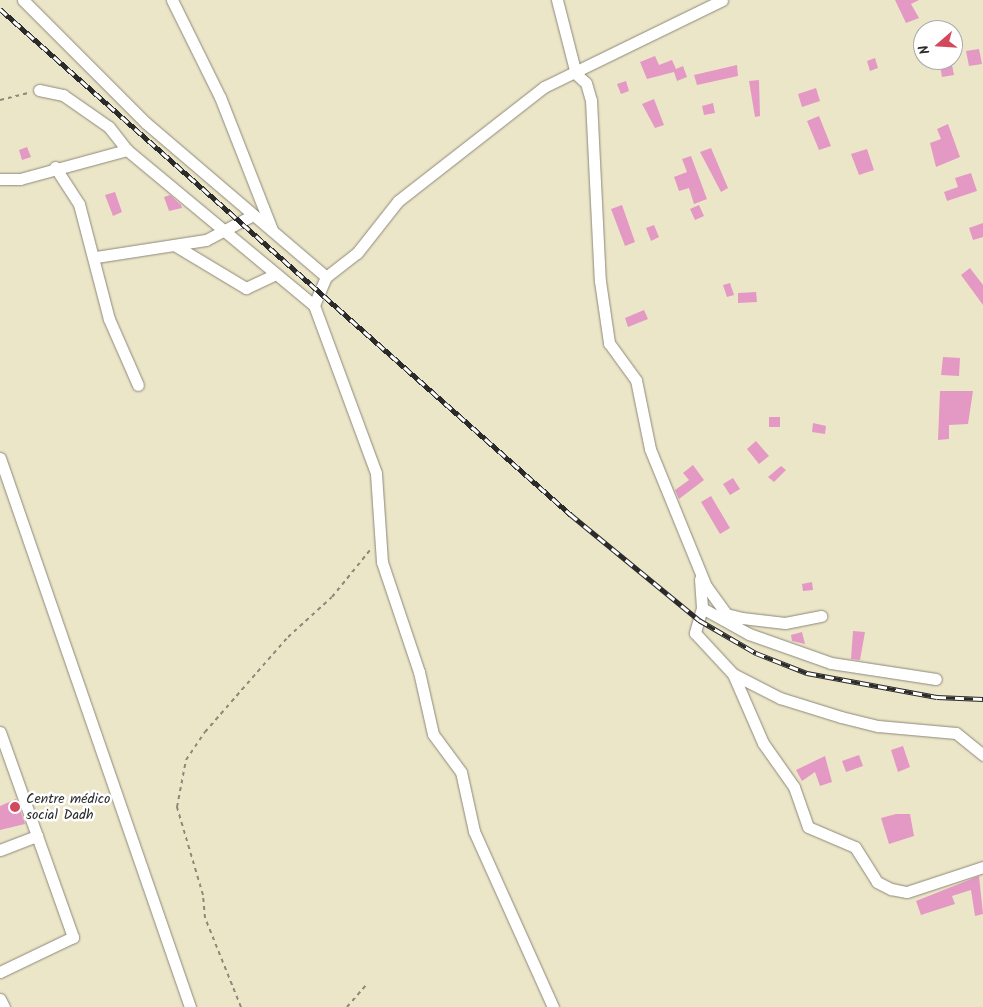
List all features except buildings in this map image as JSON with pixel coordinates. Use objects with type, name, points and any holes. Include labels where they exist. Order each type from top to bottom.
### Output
[{"type":"street","points":[[23,0],[146,123],[326,277]]},
{"type":"street","points":[[172,0],[220,97],[274,234]]},
{"type":"street","points":[[557,0],[576,74],[586,83],[592,100],[600,281],[609,343],[636,380],[653,456],[700,572],[726,614],[785,622],[820,616]]},
{"type":"street","points":[[314,305],[326,277],[357,252],[398,201],[544,88],[576,74],[722,0]]},
{"type":"street","points":[[39,90],[63,95],[83,107],[127,150],[314,305],[376,473],[380,538],[389,586],[419,672],[433,734],[461,772],[474,832],[553,1007]]},
{"type":"street","points":[[0,179],[20,179],[56,167],[127,150]]},
{"type":"street","points":[[56,167],[79,204],[96,257],[109,319],[138,384]]},
{"type":"street","points":[[96,257],[176,246],[226,231],[253,215]]},
{"type":"street","points":[[176,246],[246,288],[276,274]]},
{"type":"street","points":[[0,458],[190,1007]]},
{"type":"street","points":[[700,572],[702,608],[695,633],[733,674],[763,743],[794,787],[808,827],[855,847],[877,882],[907,892],[983,868]]},
{"type":"street","points":[[702,608],[748,634],[831,663],[936,679]]},
{"type":"street","points":[[733,674],[780,698],[842,717],[878,726],[956,734],[983,754]]},
{"type":"street","points":[[0,732],[73,937],[0,972]]},
{"type":"street","points":[[0,850],[37,836]]},
{"type":"street","points":[[0,999],[4,1007]]},
{"type":"path","points":[[0,100],[39,90]]},
{"type":"path","points":[[241,1007],[205,918],[203,895],[177,807],[186,760],[199,739],[288,637],[332,597],[380,538]]},
{"type":"path","points":[[347,1007],[367,984]]},
{"type":"railway","points":[[0,9],[570,514],[699,620],[756,653],[807,673],[937,697],[983,699]]},
{"type":"place","name":"Centre médico social Dadh","points":[[15,807]]}]
